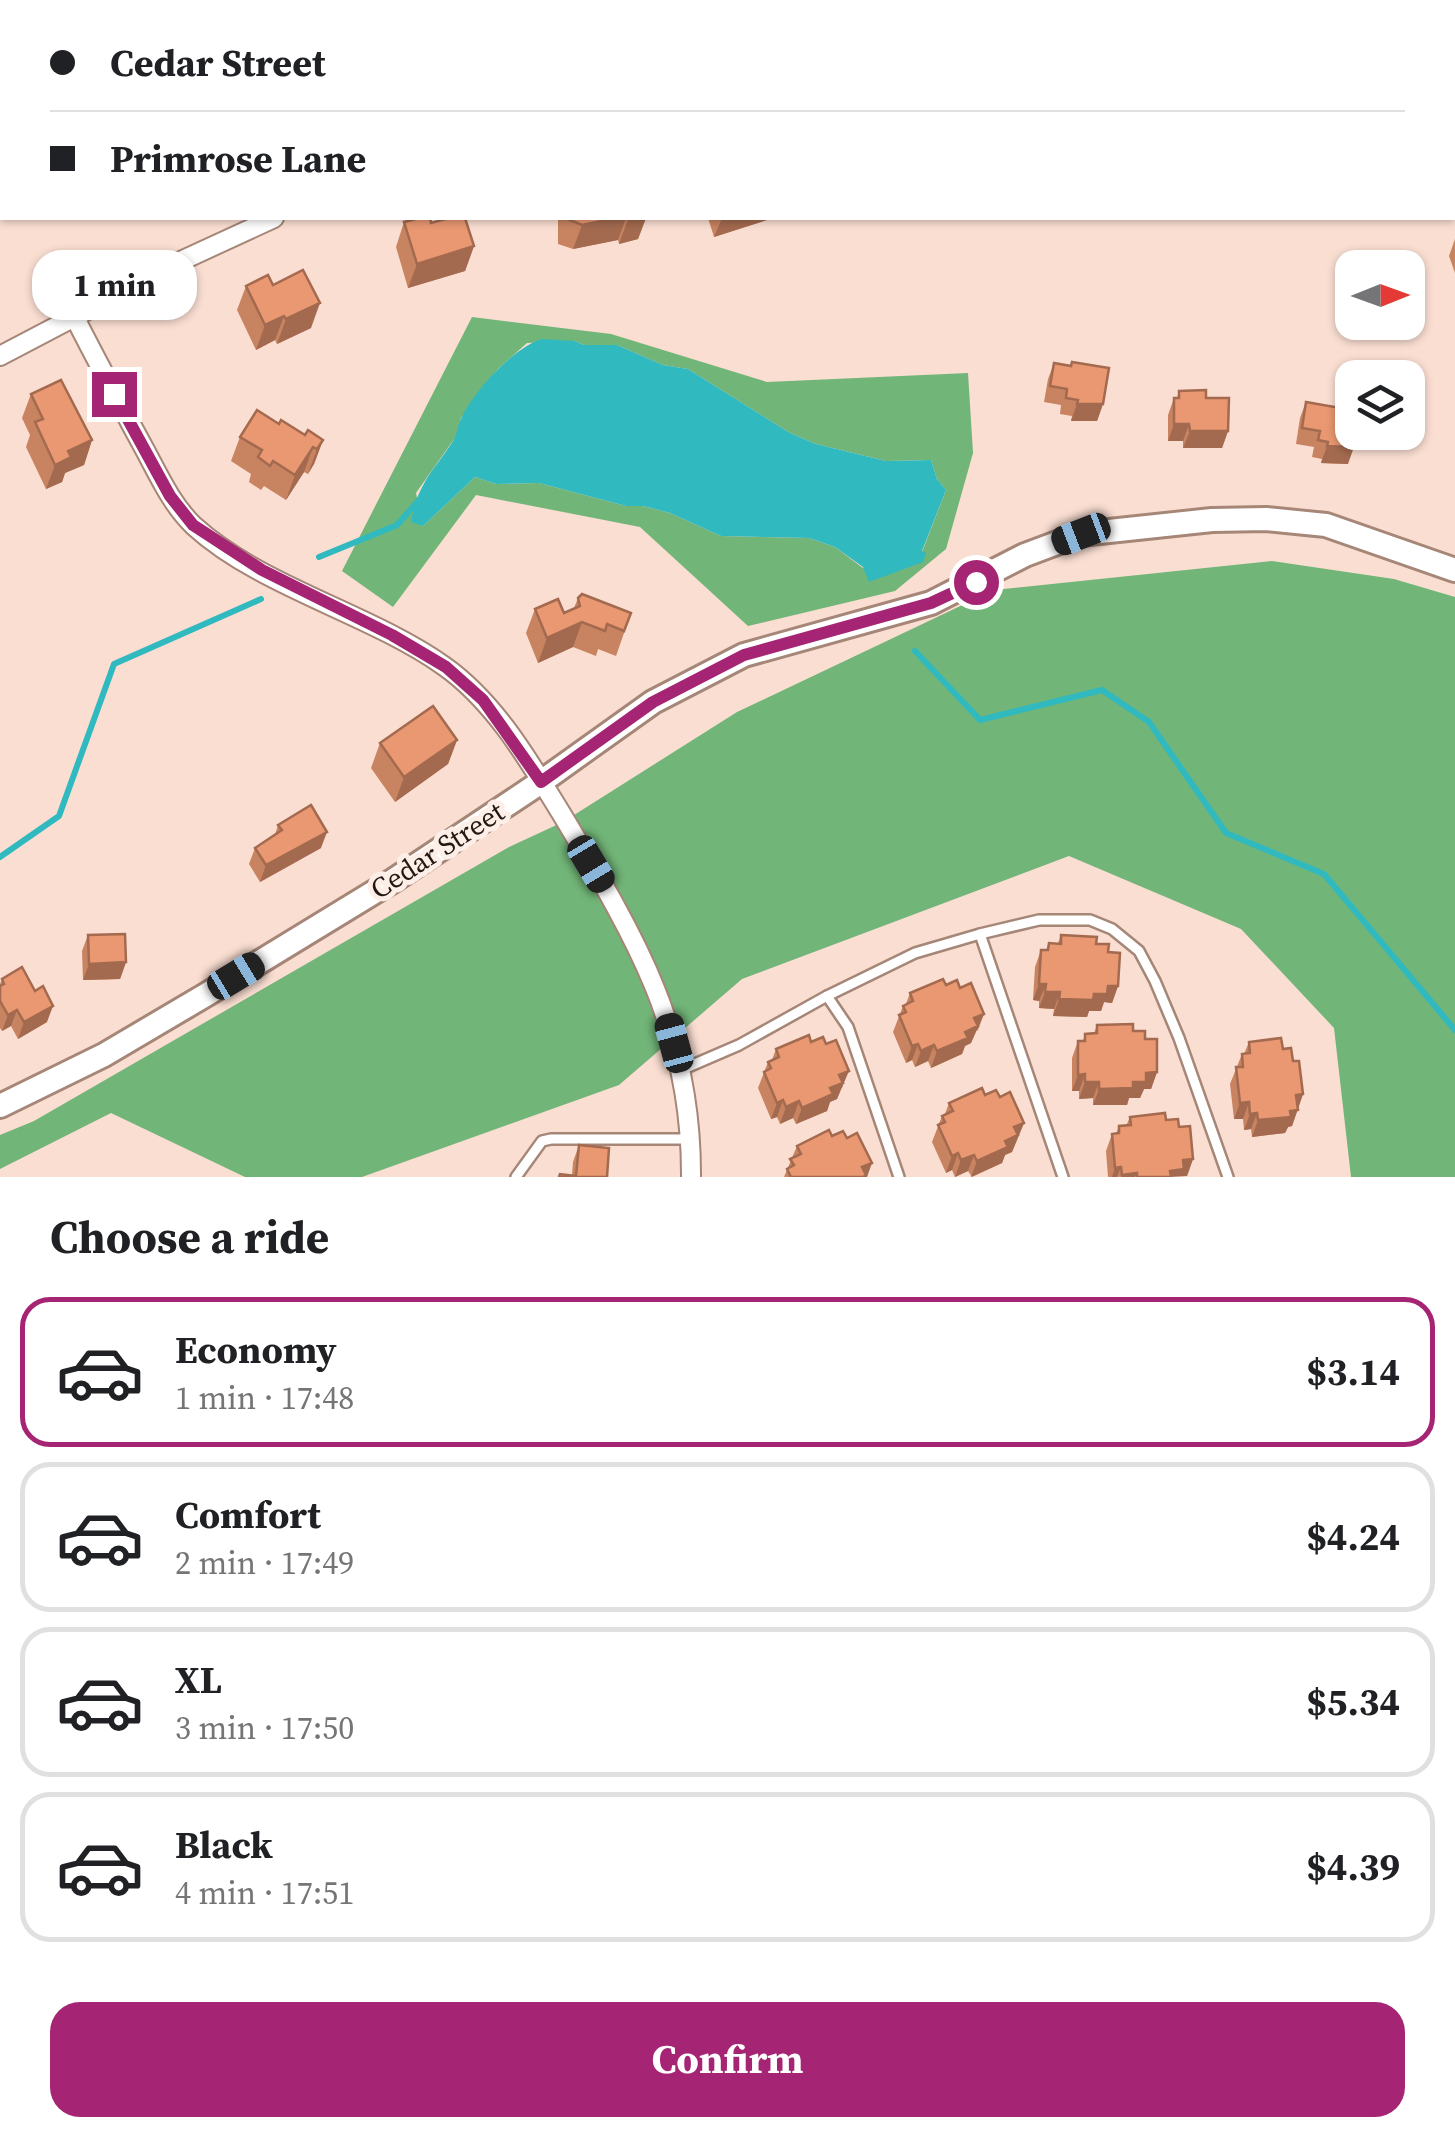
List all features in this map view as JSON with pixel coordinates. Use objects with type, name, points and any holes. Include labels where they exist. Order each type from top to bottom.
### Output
[{"type":"street","points":[[0,356],[270,220]]},
{"type":"street","points":[[74,316],[170,496],[193,525],[262,570],[392,635],[446,667],[483,700],[541,782],[622,915],[648,966],[681,1070],[692,1140],[691,1177]]},
{"type":"street","name":"Cedar Street","points":[[0,1106],[104,1055],[187,1006],[394,880],[653,702],[744,655],[931,603],[1025,556],[1081,534],[1212,520],[1266,519],[1326,525],[1455,570]]},
{"type":"lane","points":[[681,1070],[739,1045],[915,953],[1039,920],[1090,920],[1112,928],[1138,951],[1155,980],[1228,1177]]},
{"type":"lane","points":[[980,934],[1063,1177]]},
{"type":"lane","points":[[827,996],[848,1026],[899,1177]]},
{"type":"lane","points":[[516,1177],[542,1141],[551,1139],[692,1140]]},
{"type":"green space","points":[[472,317],[611,334],[767,382],[968,373],[973,453],[946,549],[895,591],[748,626],[640,527],[476,495],[393,607],[342,571]],"holes":[[[575,341],[584,345],[617,345],[663,365],[688,369],[790,433],[816,444],[886,461],[931,460],[937,479],[946,490],[922,552],[863,568],[835,547],[809,538],[721,536],[670,513],[643,506],[626,506],[539,483],[496,484],[475,477],[423,526],[416,493],[457,435],[461,418],[498,369],[527,343]]]},
{"type":"green space","points":[[1272,561],[1394,579],[1455,597],[1455,1177],[1351,1177],[1334,1028],[1241,929],[1069,856],[742,979],[619,1085],[362,1177],[245,1177],[111,1113],[0,1169],[0,1135],[34,1121],[509,847],[563,822],[737,712],[994,590]]},
{"type":"water","points":[[542,339],[617,345],[663,365],[688,369],[790,433],[816,444],[886,461],[931,460],[937,479],[946,490],[922,551],[926,553],[923,562],[869,582],[863,567],[835,547],[809,538],[721,536],[670,513],[643,506],[626,506],[539,483],[496,484],[475,477],[423,526],[411,522],[422,488],[453,441],[475,396],[507,361]]},
{"type":"building","points":[[466,220],[474,246],[417,264],[404,222]]},
{"type":"building","points":[[570,220],[606,220],[582,225]]},
{"type":"building","points":[[303,270],[320,303],[265,325],[246,286],[268,275],[273,285]]},
{"type":"building","points":[[1072,362],[1109,368],[1103,404],[1077,404],[1078,400],[1066,398],[1067,389],[1050,386],[1054,363],[1071,366]]},
{"type":"building","points":[[61,380],[92,440],[68,451],[71,457],[55,465],[35,422],[43,419],[31,394]]},
{"type":"building","points":[[1206,390],[1206,398],[1229,398],[1228,431],[1190,431],[1189,424],[1174,424],[1174,398],[1179,398],[1179,391]]},
{"type":"building","points":[[1306,402],[1335,407],[1335,446],[1318,440],[1320,431],[1302,428]]},
{"type":"building","points":[[257,410],[279,424],[281,420],[305,435],[308,430],[323,440],[317,449],[313,447],[295,475],[273,461],[270,466],[258,457],[262,450],[240,437]]},
{"type":"building","points":[[582,594],[631,613],[624,631],[607,624],[605,631],[582,622],[547,638],[535,609],[558,599],[564,613],[580,606],[578,598]]},
{"type":"building","points":[[433,706],[457,740],[404,777],[380,743]]},
{"type":"building","points":[[311,805],[327,832],[266,865],[255,848],[282,830],[278,825]]},
{"type":"building","points":[[125,934],[126,962],[89,964],[88,935]]},
{"type":"building","points":[[1061,935],[1097,937],[1096,944],[1109,944],[1108,952],[1120,953],[1118,986],[1108,986],[1107,994],[1094,994],[1093,1000],[1059,999],[1060,992],[1045,992],[1046,984],[1039,984],[1041,950],[1048,950],[1049,943],[1061,944]]},
{"type":"building","points":[[22,967],[35,991],[43,986],[53,1006],[24,1022],[17,1010],[8,1015],[0,1001],[2,979]]},
{"type":"building","points":[[943,979],[946,985],[957,980],[960,988],[971,983],[984,1014],[974,1018],[978,1026],[965,1032],[968,1038],[937,1051],[934,1045],[921,1051],[918,1044],[912,1046],[899,1015],[906,1012],[903,1006],[913,1001],[910,993]]},
{"type":"building","points":[[1133,1024],[1133,1031],[1145,1031],[1145,1039],[1157,1039],[1157,1072],[1146,1073],[1146,1082],[1133,1082],[1133,1088],[1099,1089],[1099,1082],[1085,1082],[1085,1074],[1078,1075],[1078,1041],[1085,1041],[1085,1034],[1097,1033],[1097,1025]]},
{"type":"building","points":[[809,1035],[811,1042],[823,1037],[826,1044],[836,1040],[849,1071],[839,1075],[843,1083],[830,1088],[833,1094],[802,1108],[799,1101],[786,1107],[783,1100],[777,1103],[764,1072],[771,1068],[768,1062],[779,1057],[776,1049]]},
{"type":"building","points":[[1281,1038],[1283,1049],[1291,1048],[1293,1061],[1299,1061],[1303,1094],[1296,1095],[1298,1110],[1290,1111],[1291,1117],[1258,1120],[1257,1113],[1250,1114],[1249,1102],[1240,1103],[1236,1067],[1243,1067],[1242,1054],[1250,1053],[1249,1042]]},
{"type":"building","points":[[982,1088],[985,1095],[996,1090],[1000,1097],[1010,1092],[1024,1123],[1014,1127],[1018,1135],[1005,1141],[1008,1147],[977,1161],[974,1155],[961,1160],[958,1153],[952,1156],[938,1125],[945,1122],[942,1116],[953,1111],[949,1103]]},
{"type":"building","points":[[1165,1113],[1166,1120],[1178,1119],[1179,1127],[1190,1126],[1193,1159],[1183,1160],[1184,1169],[1170,1171],[1171,1177],[1122,1175],[1121,1167],[1115,1168],[1112,1134],[1119,1133],[1119,1126],[1131,1125],[1130,1117]]},
{"type":"building","points":[[829,1130],[832,1136],[843,1131],[847,1138],[857,1133],[872,1163],[862,1167],[866,1175],[791,1177],[787,1169],[794,1165],[790,1159],[801,1154],[797,1146]]},
{"type":"building","points":[[579,1145],[609,1148],[607,1177],[559,1177],[576,1176]]},
{"type":"waterway","points":[[319,557],[397,525],[420,499]]},
{"type":"waterway","points":[[0,857],[59,816],[114,664],[261,599]]},
{"type":"waterway","points":[[915,651],[980,720],[1102,690],[1149,722],[1226,833],[1324,874],[1455,1030]]},
{"type":"route","points":[[114,394],[170,496],[193,525],[262,570],[392,635],[446,667],[483,700],[541,782],[653,702],[744,655],[931,603],[976,582]]}]
